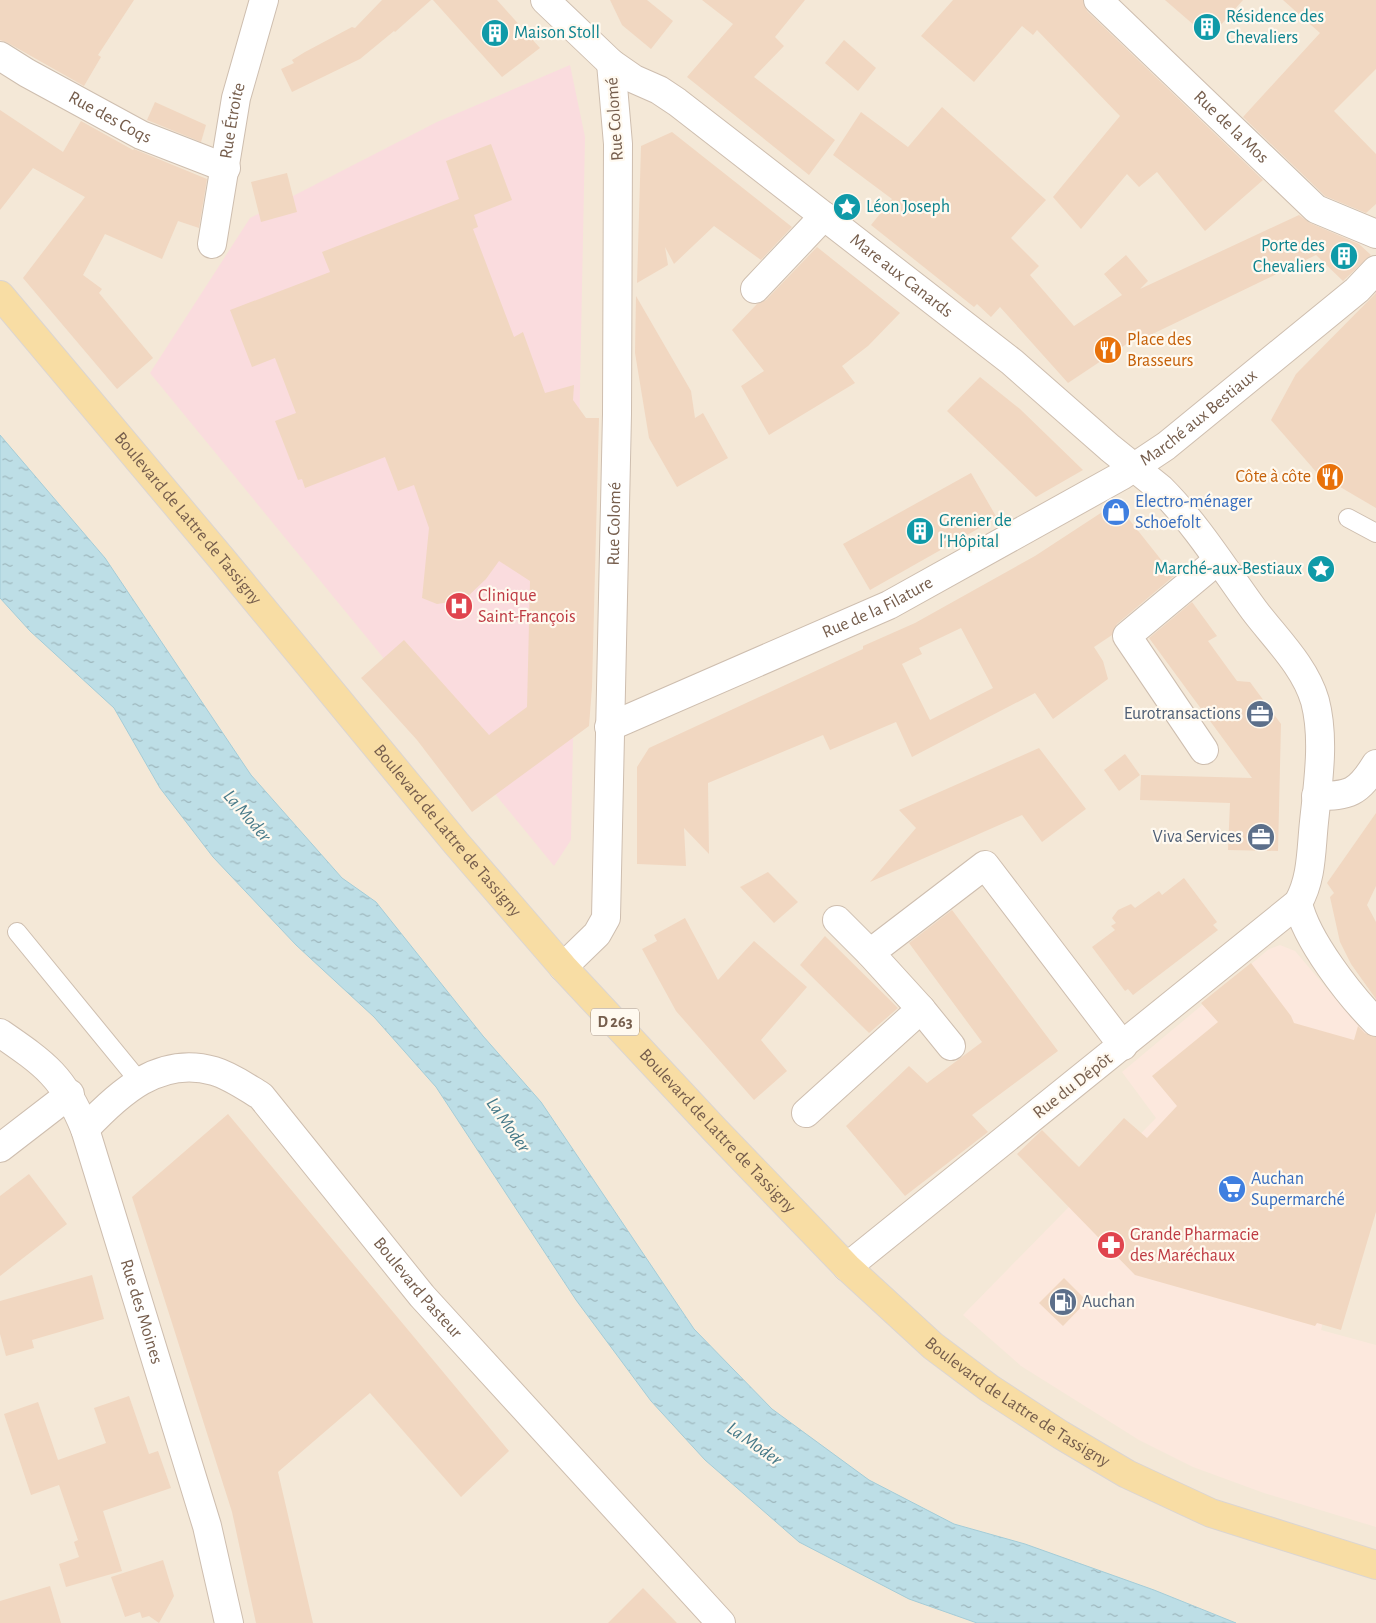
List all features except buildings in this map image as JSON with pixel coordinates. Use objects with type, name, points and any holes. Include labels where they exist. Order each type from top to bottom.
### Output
[{"type":"main road","name":"Boulevard de Lattre de Tassigny","points":[[0,295],[221,558],[456,843],[563,967],[715,1130],[847,1266],[933,1346],[989,1388],[1061,1435],[1127,1474],[1211,1513],[1376,1565]]},
{"type":"street","name":"Rue Étroite","points":[[212,244],[236,98],[264,0]]},
{"type":"street","name":"Mare aux Canards","points":[[545,0],[611,63],[634,79],[659,90],[677,102],[1012,362],[1135,467]]},
{"type":"street","name":"Rue de la Mos","points":[[1098,0],[1316,209],[1376,234]]},
{"type":"street","name":"Rue des Coqs","points":[[0,56],[27,73],[141,135],[226,168]]},
{"type":"street","name":"Rue Colomé","points":[[563,967],[597,934],[606,918],[617,395],[618,144],[611,63]]},
{"type":"street","points":[[755,288],[824,216]]},
{"type":"street","name":"Marché aux Bestiaux","points":[[1298,903],[1306,886],[1310,865],[1316,796],[1320,721],[1312,692],[1294,660],[1174,502],[1135,467],[1166,446],[1293,344],[1357,290],[1376,270]]},
{"type":"street","name":"Rue de la Filature","points":[[609,727],[889,605],[1135,467]]},
{"type":"street","points":[[1204,750],[1127,636],[1218,560]]},
{"type":"street","points":[[1316,796],[1351,793],[1367,779],[1374,768]]},
{"type":"street","points":[[870,953],[985,865],[1123,1046]]},
{"type":"street","points":[[1298,903],[1304,923],[1324,956],[1341,981],[1376,1022]]},
{"type":"street","name":"Rue du Dépôt","points":[[847,1266],[1123,1046],[1298,903]]},
{"type":"street","points":[[837,920],[921,1009],[951,1046]]},
{"type":"street","points":[[806,1113],[921,1009]]},
{"type":"street","name":"Rue des Moines","points":[[0,1034],[45,1066],[70,1094],[85,1130],[207,1526],[229,1623]]},
{"type":"street","name":"Boulevard Pasteur","points":[[85,1130],[126,1089],[139,1081],[167,1071],[198,1068],[213,1070],[261,1096],[422,1296],[721,1623]]},
{"type":"street","points":[[0,1148],[70,1094]]},
{"type":"lane","points":[[1348,518],[1376,533]]},
{"type":"lane","points":[[17,932],[139,1081]]},
{"type":"shaded area","points":[[0,0],[1376,0],[1376,1623],[0,1623]]},
{"type":"shaded area","name":"Clinique Saint-François","points":[[570,65],[585,137],[571,840],[554,866],[150,373],[250,218],[437,122]]},
{"type":"shaded area","points":[[1280,945],[1295,951],[1352,1018],[1376,1039],[1351,1207],[1321,1330],[1376,1345],[1376,1527],[1264,1493],[1193,1467],[1139,1440],[1021,1366],[963,1315],[1156,1118],[1122,1072],[1269,949]]},
{"type":"water","name":"La Moder","points":[[0,435],[105,558],[251,775],[342,878],[376,902],[483,1036],[541,1102],[694,1329],[772,1409],[869,1480],[954,1524],[1025,1544],[1154,1590],[1236,1623],[977,1623],[909,1599],[799,1542],[705,1460],[651,1401],[576,1300],[436,1087],[374,1017],[296,945],[213,857],[160,788],[114,708],[30,631],[0,598]]},
{"type":"place","name":"Résidence des Chevaliers","points":[[1207,27]]},
{"type":"place","name":"Maison Stoll","points":[[495,33]]},
{"type":"place","name":"Léon Joseph","points":[[847,207]]},
{"type":"place","name":"Porte des Chevaliers","points":[[1344,256]]},
{"type":"place","name":"Place des Brasseurs","points":[[1108,350]]},
{"type":"place","name":"Côte à côte","points":[[1330,477]]},
{"type":"place","name":"Electro-ménager Schoefolt","points":[[1116,512]]},
{"type":"place","name":"Grenier de l'Hôpital","points":[[920,531]]},
{"type":"place","name":"Marché-aux-Bestiaux","points":[[1321,569]]},
{"type":"place","name":"Clinique Saint-François","points":[[459,606]]},
{"type":"place","name":"Eurotransactions","points":[[1260,714]]},
{"type":"place","name":"Viva Services","points":[[1261,837]]},
{"type":"place","name":"Auchan Supermarché","points":[[1232,1189]]},
{"type":"place","name":"Grande Pharmacie des Maréchaux","points":[[1111,1245]]},
{"type":"place","name":"Auchan","points":[[1063,1302]]}]
